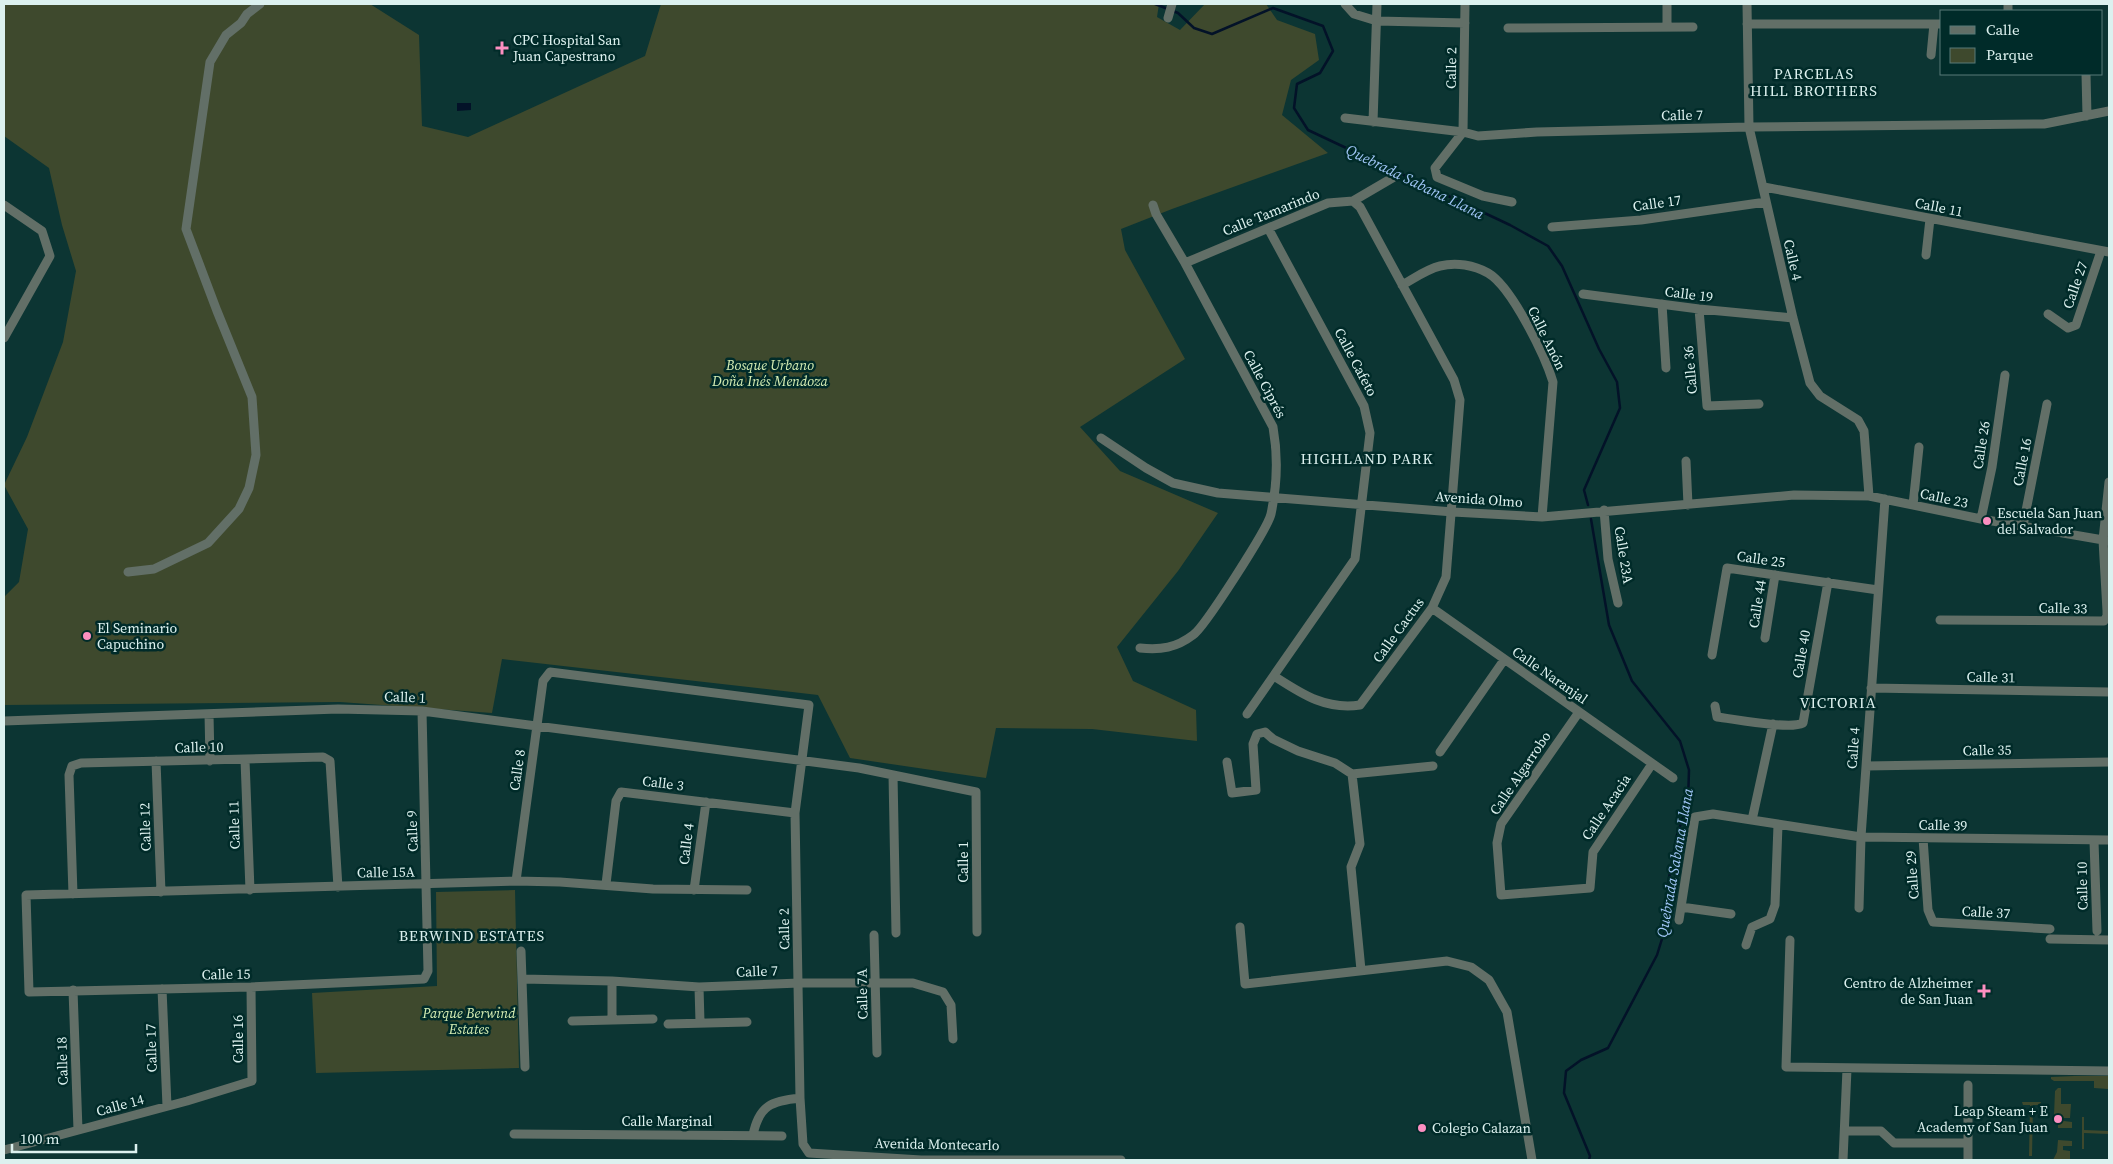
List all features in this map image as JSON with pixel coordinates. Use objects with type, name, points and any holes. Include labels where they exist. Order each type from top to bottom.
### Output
[{"type":"street","points":[[128,572],[154,569],[208,543],[239,509],[249,488],[256,455],[252,397],[216,311],[186,229],[210,62],[226,35],[241,24],[247,14],[260,4]]},
{"type":"street","points":[[1168,18],[1172,4]]},
{"type":"street","points":[[1345,4],[1354,14],[1377,21],[1465,24]]},
{"type":"street","points":[[1374,122],[1377,4]]},
{"type":"street","name":"Calle 2","points":[[1463,132],[1465,4]]},
{"type":"street","points":[[1667,4],[1667,26]]},
{"type":"street","name":"Calle 4","points":[[1747,4],[1749,127],[1792,318],[1810,383],[1820,396],[1858,420],[1864,430],[1869,496]]},
{"type":"street","points":[[1747,24],[1938,24],[1931,55]]},
{"type":"street","points":[[1508,28],[1693,27]]},
{"type":"street","points":[[2086,75],[2087,116]]},
{"type":"street","name":"Calle 7","points":[[1346,118],[1463,132],[1478,136],[1537,132],[1749,127],[2044,124],[2109,111]]},
{"type":"street","points":[[1463,132],[1435,168],[1438,177],[1484,196],[1512,202]]},
{"type":"street","name":"Calle Tamarindo","points":[[1185,263],[1328,203],[1352,201],[1394,177]]},
{"type":"street","name":"Calle 11","points":[[1764,187],[2105,251]]},
{"type":"street","name":"Calle Cactus","points":[[1274,676],[1309,698],[1343,707],[1360,705],[1432,608],[1446,577],[1453,512],[1460,400],[1454,380],[1360,206],[1352,201]]},
{"type":"street","name":"Calle 17","points":[[1552,227],[1641,220],[1766,202]]},
{"type":"street","points":[[4,205],[42,231],[50,256],[4,338]]},
{"type":"street","name":"Calle Ciprés","points":[[1140,648],[1156,650],[1172,648],[1196,634],[1260,539],[1271,516],[1277,451],[1273,427],[1185,263],[1156,214],[1153,205]]},
{"type":"street","points":[[1926,255],[1930,219]]},
{"type":"street","name":"Calle Cafeto","points":[[1247,714],[1355,559],[1370,433],[1364,406],[1268,228]]},
{"type":"street","name":"Calle 27","points":[[2048,314],[2068,328],[2076,325],[2105,251]]},
{"type":"street","name":"Calle Anón","points":[[1402,285],[1439,266],[1465,264],[1489,274],[1511,297],[1548,364],[1553,382],[1542,517]]},
{"type":"street","name":"Calle 19","points":[[1582,294],[1699,309],[1792,318]]},
{"type":"street","points":[[1662,304],[1666,368]]},
{"type":"street","name":"Calle 36","points":[[1699,309],[1707,406],[1759,404]]},
{"type":"street","name":"Calle 26","points":[[1981,519],[1992,467],[2005,375]]},
{"type":"street","name":"Calle 16","points":[[2023,526],[2047,404]]},
{"type":"street","name":"Avenida Olmo","points":[[1101,438],[1146,468],[1174,483],[1218,493],[1453,512],[1542,517],[1604,510],[1688,505],[1794,495],[1869,496]]},
{"type":"street","points":[[1913,505],[1919,447]]},
{"type":"street","points":[[1686,460],[1688,505]]},
{"type":"street","points":[[2106,541],[2109,482]]},
{"type":"street","name":"Calle 23","points":[[1869,496],[1981,519],[2106,541]]},
{"type":"street","name":"Calle 4","points":[[1859,908],[1861,837],[1885,500]]},
{"type":"street","name":"Calle 23A","points":[[1604,510],[1608,559],[1618,603]]},
{"type":"street","name":"Calle 33","points":[[1940,620],[2104,621],[2107,616],[2106,541]]},
{"type":"street","name":"Calle 25","points":[[1712,655],[1727,568],[1878,590]]},
{"type":"street","name":"Calle 44","points":[[1765,638],[1775,575]]},
{"type":"street","name":"Calle 40","points":[[1715,706],[1718,717],[1798,726],[1803,723],[1828,582]]},
{"type":"street","name":"Calle Naranjal","points":[[1432,608],[1673,778]]},
{"type":"street","points":[[1440,752],[1504,660]]},
{"type":"street","name":"Calle 8","points":[[516,881],[543,681],[550,672],[557,673]]},
{"type":"street","name":"Calle 2","points":[[557,673],[809,705],[795,813],[800,1098]]},
{"type":"street","name":"Calle 31","points":[[1871,688],[2109,692]]},
{"type":"street","name":"Calle 1","points":[[4,721],[338,709],[422,711],[802,760],[893,774],[976,792],[977,932]]},
{"type":"street","name":"Calle 9","points":[[422,711],[428,971],[424,979]]},
{"type":"street","name":"Calle Algarrobo","points":[[1500,884],[1498,843],[1501,824],[1579,712]]},
{"type":"street","points":[[209,714],[210,761]]},
{"type":"street","points":[[1752,820],[1773,724]]},
{"type":"street","points":[[1227,762],[1232,793],[1256,790],[1253,744],[1257,734],[1264,732],[1273,739],[1298,751],[1335,763],[1352,774],[1433,766]]},
{"type":"street","name":"Calle 10","points":[[73,894],[69,775],[72,766],[81,763],[156,761],[323,757],[330,761],[338,887]]},
{"type":"street","name":"Calle 11","points":[[245,760],[250,890]]},
{"type":"street","name":"Calle 12","points":[[156,761],[161,892]]},
{"type":"street","name":"Calle 35","points":[[1866,766],[2109,762]]},
{"type":"street","name":"Calle Acacia","points":[[1500,884],[1501,895],[1590,888],[1593,852],[1652,764]]},
{"type":"street","points":[[893,774],[896,933]]},
{"type":"street","points":[[1352,774],[1360,844],[1350,867],[1361,970]]},
{"type":"street","name":"Calle 3","points":[[606,884],[616,801],[621,792],[795,813]]},
{"type":"street","name":"Calle 4","points":[[694,890],[706,802]]},
{"type":"street","name":"Calle 39","points":[[1679,920],[1695,817],[1713,814],[1778,826],[1861,837],[2109,840]]},
{"type":"street","points":[[1746,945],[1752,927],[1770,919],[1776,905],[1778,826]]},
{"type":"street","name":"Calle 29","points":[[1923,838],[1928,910]]},
{"type":"street","name":"Calle 10","points":[[2094,841],[2097,931]]},
{"type":"street","name":"Calle 15A","points":[[29,992],[26,895],[516,881],[606,884],[694,890],[747,890]]},
{"type":"street","points":[[1681,907],[1731,914]]},
{"type":"street","name":"Calle 37","points":[[1928,910],[1933,922],[2109,940]]},
{"type":"street","points":[[1240,927],[1245,984],[1447,961],[1471,967],[1489,980],[1507,1012],[1532,1160]]},
{"type":"street","name":"Calle 7A","points":[[874,935],[877,1053]]},
{"type":"street","points":[[1790,940],[1786,1067],[1847,1070],[2109,1072]]},
{"type":"street","points":[[521,951],[525,1067]]},
{"type":"street","name":"Calle 15","points":[[29,992],[251,987],[424,979]]},
{"type":"street","name":"Calle 7","points":[[523,979],[612,981],[699,987],[799,983],[913,983],[943,992],[951,1005],[953,1039]]},
{"type":"street","points":[[612,981],[612,1020]]},
{"type":"street","name":"Calle 16","points":[[242,1084],[252,1081],[251,987]]},
{"type":"street","points":[[699,987],[700,1022]]},
{"type":"street","name":"Calle 17","points":[[162,989],[167,1106]]},
{"type":"street","name":"Calle 18","points":[[74,990],[78,1130]]},
{"type":"street","points":[[572,1021],[653,1019]]},
{"type":"street","points":[[668,1024],[747,1022]]},
{"type":"street","points":[[1843,1160],[1847,1070]]},
{"type":"street","name":"Calle 14","points":[[4,1150],[242,1084]]},
{"type":"street","points":[[1968,1085],[1968,1160]]},
{"type":"street","points":[[753,1135],[756,1120],[765,1108],[781,1100],[800,1098]]},
{"type":"street","name":"Avenida Montecarlo","points":[[800,1098],[803,1144],[809,1153],[921,1160],[1121,1160]]},
{"type":"street","points":[[1845,1131],[1881,1131],[1894,1143],[1968,1143]]},
{"type":"street","name":"Calle Marginal","points":[[514,1134],[782,1136]]},
{"type":"green space","name":"Bosque Urbano Doña Inés Mendoza","points":[[4,4],[370,4],[419,35],[422,126],[468,137],[645,56],[661,4],[1159,4],[1157,17],[1180,30],[1205,4],[1266,4],[1277,20],[1315,34],[1319,60],[1291,80],[1282,115],[1328,153],[1121,229],[1125,250],[1185,359],[1080,427],[1120,471],[1218,513],[1178,571],[1117,647],[1133,681],[1196,710],[1197,741],[1092,729],[996,728],[986,778],[850,758],[818,695],[502,659],[492,713],[340,702],[4,705],[4,597],[19,582],[28,529],[4,485],[27,437],[63,342],[76,271],[62,225],[49,168],[4,136]]},
{"type":"green space","name":"Parque Berwind Estates","points":[[515,890],[519,1068],[316,1073],[312,993],[437,986],[436,892]]},
{"type":"green space","points":[[2109,1076],[2108,1089],[2094,1088],[2094,1081],[2054,1081],[2051,1079],[2051,1077]]},
{"type":"green space","points":[[2061,1088],[2061,1104],[2071,1104],[2070,1118],[2064,1118],[2064,1121],[2072,1122],[2072,1128],[2058,1128],[2058,1116],[2054,1115],[2055,1091]]},
{"type":"green space","points":[[2022,1102],[2041,1102],[2040,1105],[2033,1105],[2032,1156],[2029,1156],[2030,1105],[2023,1105]]},
{"type":"green space","points":[[2082,1117],[2084,1117],[2084,1130],[2109,1131],[2109,1134],[2084,1133],[2084,1149],[2082,1149]]},
{"type":"green space","points":[[2058,1140],[2072,1141],[2072,1146],[2063,1146],[2063,1150],[2070,1151],[2070,1160],[2053,1160],[2057,1152]]},
{"type":"water","points":[[457,103],[471,103],[471,110],[457,111]]},
{"type":"waterway","name":"Quebrada Sabana Llana","points":[[1155,4],[1168,9]]},
{"type":"waterway","name":"Quebrada Sabana Llana","points":[[1173,11],[1178,13],[1194,28],[1212,34],[1273,8],[1323,26],[1333,51],[1320,73],[1297,84],[1294,108],[1308,130],[1510,225],[1548,246],[1562,266],[1599,349],[1617,382],[1620,408],[1584,490],[1588,505]]},
{"type":"waterway","name":"Quebrada Sabana Llana","points":[[1589,1160],[1590,1156],[1564,1093],[1566,1071],[1581,1060],[1608,1048],[1657,955],[1666,926],[1669,878],[1677,835],[1688,802],[1689,770],[1680,741],[1632,681],[1609,625],[1591,519]]},
{"type":"place","name":"CPC Hospital San Juan Capestrano","points":[[502,48]]},
{"type":"place","name":"Escuela San Juan del Salvador","points":[[1987,521]]},
{"type":"place","name":"El Seminario Capuchino","points":[[87,636]]},
{"type":"place","name":"Centro de Alzheimer de San Juan","points":[[1984,991]]},
{"type":"place","name":"Leap Steam + E Academy of San Juan","points":[[2058,1119]]},
{"type":"place","name":"Colegio Calazan","points":[[1422,1128]]},
{"type":"district","name":"PARCELAS HILL BROTHERS","points":[[1814,82]]},
{"type":"district","name":"HIGHLAND PARK","points":[[1367,459]]},
{"type":"district","name":"VICTORIA","points":[[1838,703]]},
{"type":"district","name":"BERWIND ESTATES","points":[[472,936]]}]
